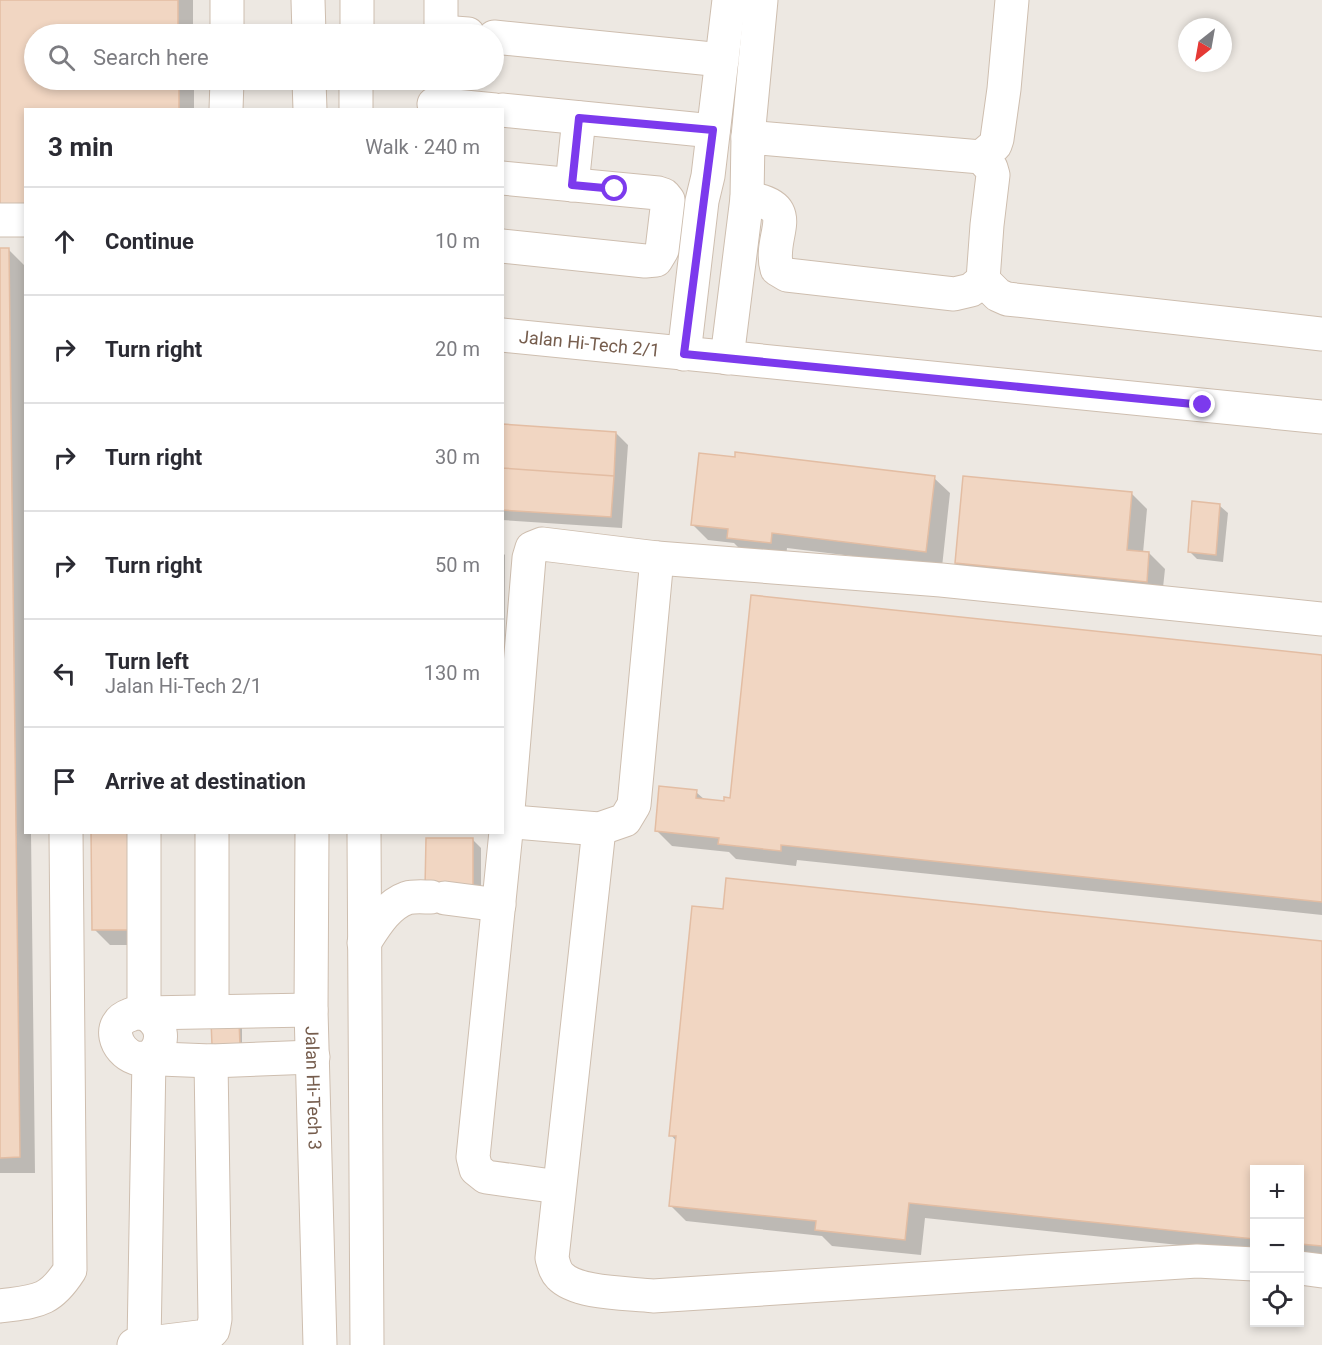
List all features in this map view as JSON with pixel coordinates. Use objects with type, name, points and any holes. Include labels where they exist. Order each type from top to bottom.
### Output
[{"type":"street","points":[[227,0],[227,24]]},
{"type":"street","points":[[308,0],[309,24]]},
{"type":"street","points":[[357,0],[357,24]]},
{"type":"street","points":[[684,354],[729,0]]},
{"type":"street","points":[[727,358],[747,198],[748,136],[761,0]]},
{"type":"street","points":[[981,157],[995,145],[997,139],[1012,0]]},
{"type":"street","points":[[504,38],[722,60]]},
{"type":"street","points":[[226,90],[226,108]]},
{"type":"street","points":[[309,90],[310,108]]},
{"type":"street","points":[[356,90],[356,108]]},
{"type":"street","points":[[435,98],[485,108]]},
{"type":"street","points":[[504,110],[713,130]]},
{"type":"street","points":[[572,185],[579,118]]},
{"type":"street","points":[[747,198],[764,201],[776,209],[780,222],[774,260],[777,269],[787,275],[954,294],[970,290],[983,280],[993,176],[991,168],[981,157],[748,136]]},
{"type":"street","points":[[504,178],[664,195],[668,200],[662,250],[656,261],[504,246]]},
{"type":"street","points":[[0,220],[24,220]]},
{"type":"street","points":[[695,259],[707,270],[716,272],[727,272],[740,264]]},
{"type":"street","points":[[983,280],[998,295],[1007,299],[1322,334]]},
{"type":"street","name":"Jalan Hi-Tech 2/1","points":[[504,335],[1322,417]]},
{"type":"street","points":[[559,1187],[486,1177],[476,1169],[473,1157],[499,905],[529,558],[532,548],[542,544],[657,558],[941,580],[1322,619]]},
{"type":"street","points":[[505,822],[599,829],[625,820],[634,805],[657,558]]},
{"type":"street","points":[[599,829],[552,1258],[554,1269],[561,1278],[587,1289],[653,1296],[1197,1261],[1250,1264]]},
{"type":"street","points":[[0,1306],[39,1301],[59,1288],[70,1270],[66,834]]},
{"type":"street","points":[[144,834],[144,1013]]},
{"type":"street","points":[[212,834],[212,1011]]},
{"type":"street","name":"Jalan Hi-Tech 3","points":[[312,834],[311,1010],[320,1345]]},
{"type":"street","points":[[364,834],[367,1345]]},
{"type":"street","points":[[364,943],[391,908],[408,898],[438,897],[499,905]]},
{"type":"street","points":[[134,1054],[116,1042],[118,1026],[129,1015],[311,1010]]},
{"type":"street","points":[[275,1011],[265,1027],[264,1039],[269,1049],[279,1058]]},
{"type":"street","points":[[68,1052],[134,1054],[211,1061],[313,1057]]},
{"type":"street","points":[[134,1054],[139,1344],[207,1336],[213,1330],[215,1319],[211,1061]]},
{"type":"street","points":[[1304,1269],[1322,1271]]},
{"type":"street","points":[[305,1345],[319,1305]]},
{"type":"street","points":[[366,1310],[387,1345]]},
{"type":"shaded area","points":[[0,0],[1322,0],[1322,1345],[0,1345]]},
{"type":"building","points":[[0,0],[178,0],[178,24],[24,24],[24,90],[179,90],[179,108],[24,108],[24,210],[0,210]]},
{"type":"building","points":[[0,248],[9,248],[20,1157],[0,1158]]},
{"type":"building","points":[[504,424],[616,432],[614,476],[504,468]]},
{"type":"building","points":[[735,452],[935,476],[926,552],[772,533],[771,543],[727,538],[728,529],[691,525],[699,453],[735,457]]},
{"type":"building","points":[[504,468],[614,476],[611,517],[504,510]]},
{"type":"building","points":[[963,476],[1132,492],[1127,550],[1149,552],[1147,582],[955,563]]},
{"type":"building","points":[[1192,501],[1220,504],[1216,555],[1188,552]]},
{"type":"building","points":[[751,595],[1322,655],[1322,902],[781,845],[781,851],[718,844],[719,838],[655,831],[659,786],[697,790],[696,798],[724,801],[724,797],[730,798]]},
{"type":"building","points":[[91,834],[133,834],[134,930],[92,930]]},
{"type":"building","points":[[426,838],[473,838],[473,888],[425,888]]},
{"type":"building","points":[[726,878],[1322,941],[1322,1246],[1304,1244],[1304,1165],[1250,1165],[1250,1239],[909,1203],[905,1240],[815,1230],[816,1221],[669,1206],[676,1136],[669,1136],[692,906],[723,909]]},
{"type":"building","points":[[211,1021],[239,1021],[240,1045],[212,1045]]},
{"type":"route","points":[[615,189],[572,185],[579,118],[713,130],[684,354],[1203,405]]}]
